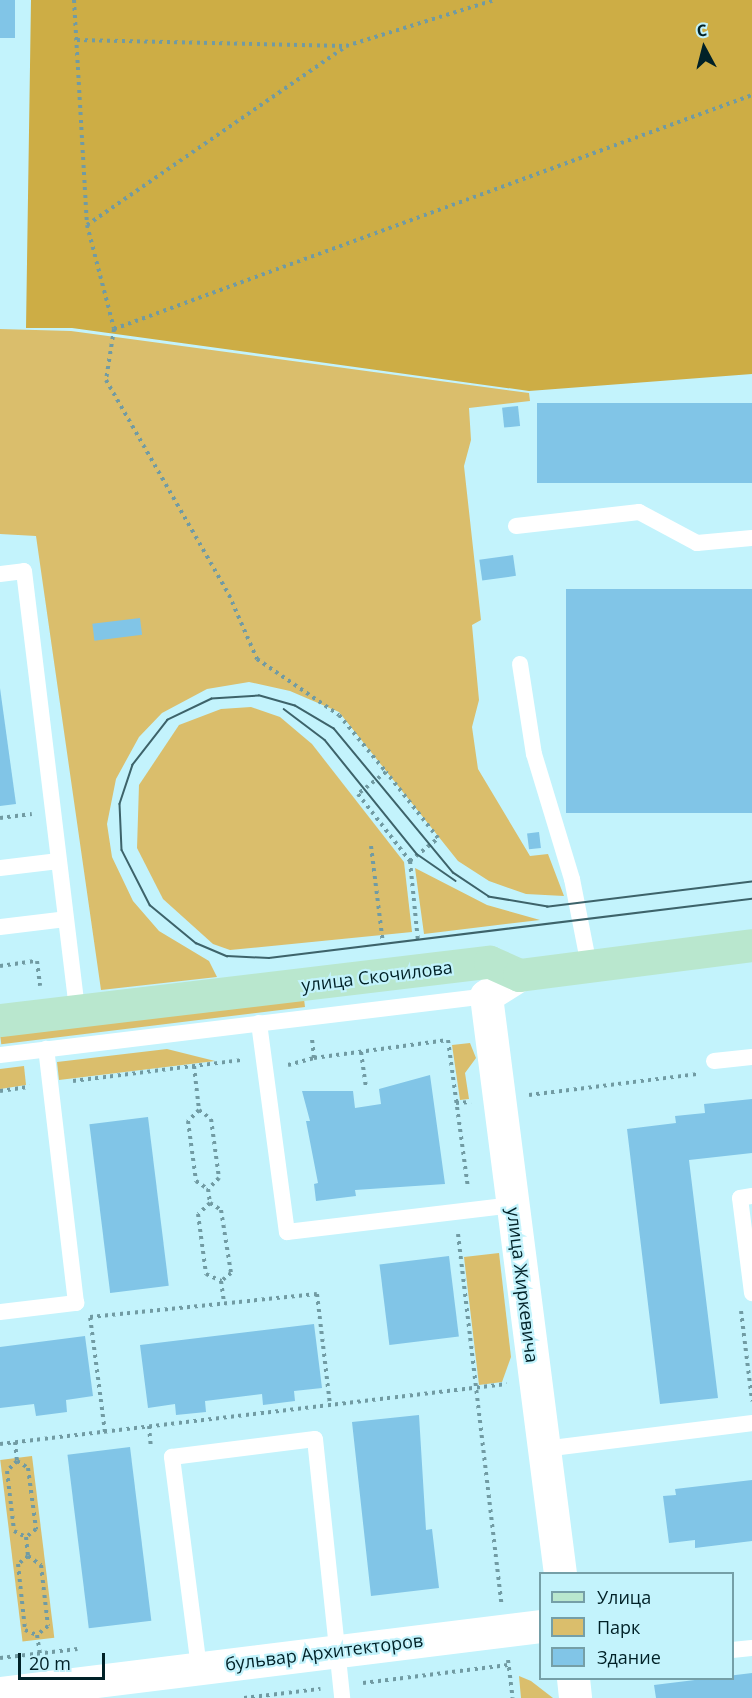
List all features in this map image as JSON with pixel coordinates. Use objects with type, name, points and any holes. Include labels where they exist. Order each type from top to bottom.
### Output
[{"type":"street","points":[[486,996],[519,975],[752,945]]},
{"type":"street","name":"улица Скочилова","points":[[0,1020],[490,962],[519,975]]},
{"type":"street","name":"улица Жиркевича","points":[[486,996],[560,1572]]},
{"type":"street","name":"бульвар Архитекторов","points":[[0,1693],[134,1687],[199,1668],[539,1626]]},
{"type":"street","points":[[573,1680],[575,1698]]},
{"type":"lane","points":[[516,526],[639,512],[697,543],[752,538]]},
{"type":"lane","points":[[0,574],[24,572],[77,1011]]},
{"type":"lane","points":[[520,664],[534,754],[572,879],[589,966]]},
{"type":"lane","points":[[0,868],[59,861]]},
{"type":"lane","points":[[0,927],[66,919]]},
{"type":"lane","points":[[0,1055],[486,996]]},
{"type":"lane","points":[[259,1023],[287,1232],[513,1205]]},
{"type":"lane","points":[[0,1312],[76,1303],[46,1049]]},
{"type":"lane","points":[[710,1067],[752,1056]]},
{"type":"lane","points":[[752,1196],[740,1198],[752,1293]]},
{"type":"lane","points":[[544,1449],[752,1423]]},
{"type":"lane","points":[[199,1668],[172,1457],[315,1440],[341,1651],[342,1692]]},
{"type":"lane","points":[[734,1650],[752,1648]]},
{"type":"path","points":[[75,0],[87,225],[114,328],[106,380],[229,595],[257,659],[339,715],[438,838],[410,861]]},
{"type":"path","points":[[87,225],[346,46],[495,0]]},
{"type":"path","points":[[77,40],[346,46]]},
{"type":"path","points":[[114,328],[752,95]]},
{"type":"path","points":[[386,772],[358,794],[410,861],[419,950]]},
{"type":"path","points":[[0,818],[53,811]]},
{"type":"path","points":[[371,846],[385,954]]},
{"type":"path","points":[[309,1018],[314,1058]]},
{"type":"path","points":[[0,1091],[264,1058],[286,1069],[314,1058],[448,1040],[468,1190],[453,1192],[501,1600]]},
{"type":"path","points":[[361,1052],[366,1089]]},
{"type":"path","points":[[194,1066],[199,1110],[212,1119],[219,1178],[208,1189]]},
{"type":"path","points":[[456,1103],[710,1067]]},
{"type":"path","points":[[199,1110],[190,1113],[189,1131],[196,1181],[208,1189],[210,1203]]},
{"type":"path","points":[[210,1203],[218,1206],[223,1218],[231,1273],[221,1281]]},
{"type":"path","points":[[210,1203],[198,1214],[206,1274],[221,1281]]},
{"type":"path","points":[[221,1281],[224,1303]]},
{"type":"path","points":[[105,1432],[90,1317],[317,1294],[330,1404]]},
{"type":"path","points":[[0,1444],[535,1380]]},
{"type":"path","points":[[15,1442],[17,1461],[7,1472],[14,1531],[26,1537]]},
{"type":"path","points":[[17,1461],[28,1468],[36,1528],[26,1537]]},
{"type":"path","points":[[26,1537],[28,1556],[41,1565],[48,1626],[37,1635]]},
{"type":"path","points":[[28,1556],[18,1564],[21,1597],[25,1630],[37,1635]]},
{"type":"path","points":[[37,1635],[40,1654]]},
{"type":"path","points":[[244,1698],[342,1692],[508,1665],[513,1698]]},
{"type":"green space","points":[[0,329],[71,331],[529,393],[530,401],[469,408],[471,440],[464,466],[481,620],[472,625],[479,700],[472,727],[478,769],[530,856],[548,854],[564,896],[526,894],[489,881],[458,861],[339,712],[290,691],[249,682],[207,689],[162,713],[139,737],[116,779],[107,824],[112,857],[133,901],[159,931],[209,961],[217,977],[101,990],[36,536],[0,534]]},
{"type":"green space","points":[[251,707],[280,717],[312,744],[404,862],[412,932],[230,950],[213,944],[163,899],[137,848],[139,785],[179,725],[221,709]]},
{"type":"green space","points":[[415,868],[487,905],[540,920],[424,934]]},
{"type":"green space","points":[[304,999],[305,1007],[1,1044],[0,1036]]},
{"type":"green space","points":[[470,1043],[476,1058],[465,1073],[469,1099],[460,1100],[452,1045]]},
{"type":"green space","points":[[167,1049],[215,1061],[59,1080],[57,1062]]},
{"type":"green space","points":[[24,1066],[26,1085],[0,1089],[0,1069]]},
{"type":"green space","points":[[499,1253],[511,1357],[502,1382],[479,1385],[464,1257]]},
{"type":"green space","points":[[32,1456],[54,1638],[23,1642],[0,1460]]},
{"type":"green space","points":[[519,1676],[531,1681],[553,1698],[521,1698]]},
{"type":"shaded area","points":[[31,0],[752,0],[752,374],[529,391],[72,328],[26,328]]},
{"type":"building","points":[[0,0],[15,0],[15,38],[0,38]]},
{"type":"building","points":[[537,403],[752,403],[752,483],[537,483]]},
{"type":"building","points":[[518,406],[520,426],[504,428],[502,408]]},
{"type":"building","points":[[513,555],[516,576],[482,581],[479,560]]},
{"type":"building","points":[[566,589],[752,589],[752,813],[566,813]]},
{"type":"building","points":[[140,618],[142,635],[94,641],[92,624]]},
{"type":"building","points":[[0,688],[16,804],[0,806]]},
{"type":"building","points":[[539,832],[541,848],[529,849],[527,833]]},
{"type":"building","points":[[430,1075],[445,1184],[355,1190],[356,1196],[316,1201],[314,1184],[318,1183],[306,1121],[310,1121],[302,1091],[353,1091],[355,1108],[381,1104],[379,1089]]},
{"type":"building","points":[[752,1099],[752,1153],[689,1160],[718,1398],[660,1404],[627,1129],[676,1123],[675,1116],[705,1113],[704,1104]]},
{"type":"building","points":[[148,1117],[169,1286],[110,1293],[89,1124]]},
{"type":"building","points":[[449,1256],[459,1336],[389,1345],[380,1265]]},
{"type":"building","points":[[314,1324],[322,1388],[294,1391],[295,1401],[263,1405],[262,1394],[205,1401],[206,1412],[176,1415],[175,1404],[148,1408],[140,1345]]},
{"type":"building","points":[[85,1336],[93,1396],[66,1400],[67,1412],[36,1416],[34,1404],[0,1408],[0,1347]]},
{"type":"building","points":[[419,1415],[426,1530],[432,1529],[439,1588],[371,1596],[352,1422]]},
{"type":"building","points":[[130,1447],[151,1621],[89,1628],[67,1455]]},
{"type":"building","points":[[752,1480],[752,1541],[695,1548],[695,1540],[669,1543],[663,1496],[676,1495],[675,1489]]},
{"type":"building","points":[[752,1673],[752,1698],[656,1698],[654,1685],[695,1680],[734,1680],[734,1675]]},
{"type":"tram line","points":[[752,882],[548,907],[489,897],[453,873],[334,729],[295,706],[259,696],[212,699],[168,720],[133,765],[120,804],[122,850],[150,905],[196,943],[227,956],[269,958],[752,899]]},
{"type":"tram line","points":[[284,709],[325,740],[417,854],[456,881]]}]
